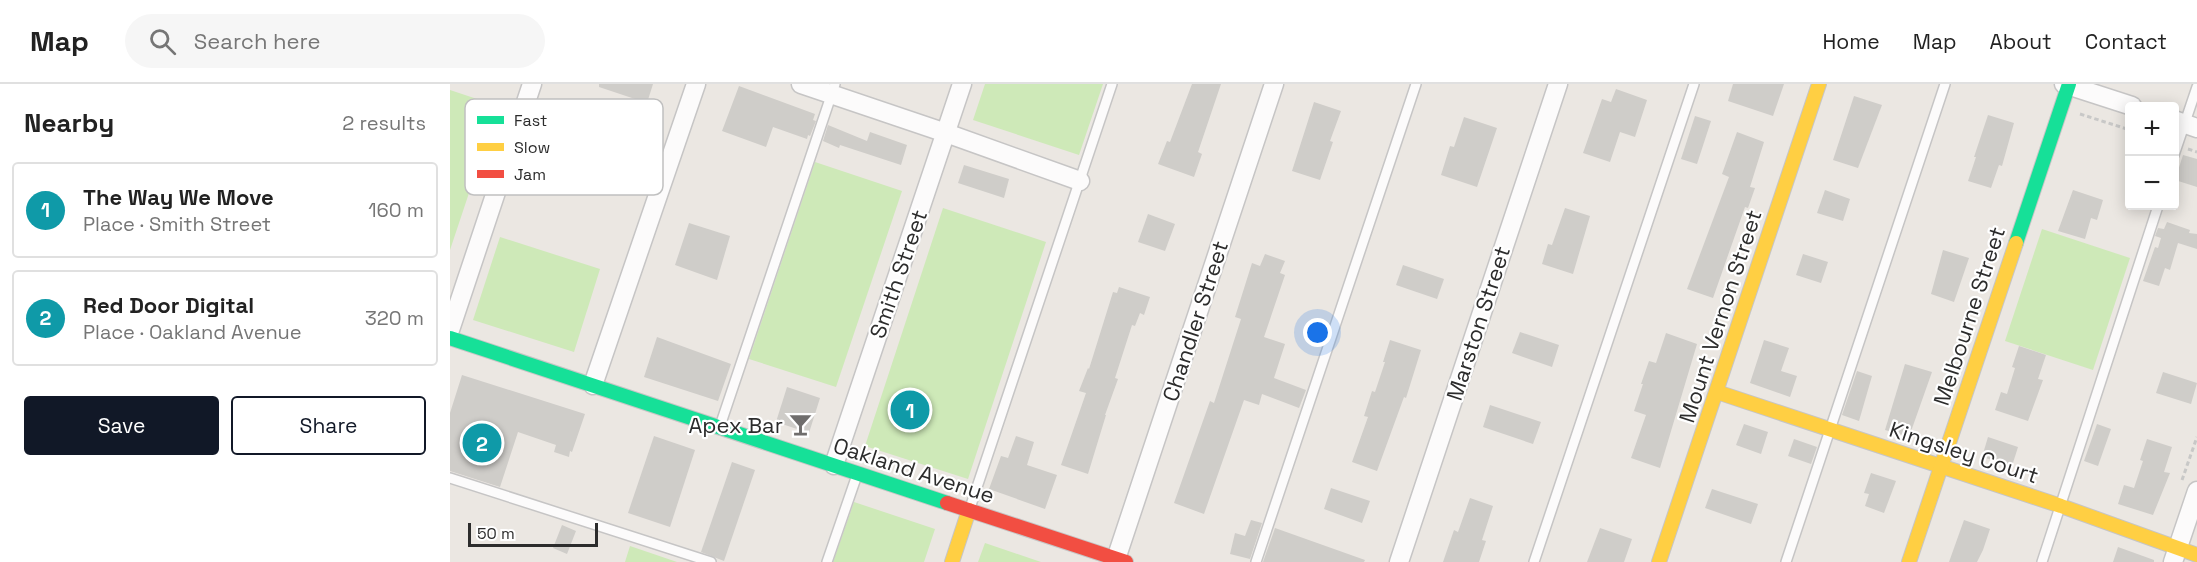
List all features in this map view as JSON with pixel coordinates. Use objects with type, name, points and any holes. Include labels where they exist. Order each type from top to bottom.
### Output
[{"type":"street","points":[[527,99],[532,84]]},
{"type":"street","points":[[663,180],[696,84]]},
{"type":"street","points":[[801,84],[833,89],[1080,182]]},
{"type":"street","name":"Smith Street","points":[[834,465],[962,84]]},
{"type":"street","name":"Chandler Street","points":[[1121,560],[1274,84]]},
{"type":"street","name":"Marston Street","points":[[1399,562],[1558,84]]},
{"type":"street","name":"Mount Vernon Street","points":[[1659,562],[1819,84]]},
{"type":"street","points":[[2067,84],[2125,104]]},
{"type":"street","name":"Melbourne Street","points":[[1909,562],[2061,108],[2067,84]]},
{"type":"street","points":[[450,330],[495,195]]},
{"type":"street","points":[[593,385],[658,195]]},
{"type":"street","name":"Oakland Avenue","points":[[450,338],[969,510],[1082,551],[1121,560]]},
{"type":"street","name":"Kingsley Court","points":[[1717,392],[2061,507],[2175,555],[2197,555]]},
{"type":"street","points":[[2175,555],[2197,490]]},
{"type":"street","points":[[952,562],[969,510]]},
{"type":"lane","points":[[969,510],[1112,84]]},
{"type":"lane","points":[[1256,562],[1416,84]]},
{"type":"lane","points":[[1534,562],[1694,84]]},
{"type":"lane","points":[[1786,562],[1945,84]]},
{"type":"lane","points":[[2179,143],[2197,87]]},
{"type":"lane","points":[[719,427],[833,89]]},
{"type":"lane","points":[[2042,562],[2157,210]]},
{"type":"lane","points":[[827,562],[858,473]]},
{"type":"lane","points":[[450,478],[711,562]]},
{"type":"path","points":[[2061,108],[2125,128]]},
{"type":"green space","points":[[985,84],[1103,84],[1079,155],[973,120]]},
{"type":"green space","points":[[450,90],[477,99],[465,99],[465,195],[468,195],[450,250]]},
{"type":"green space","points":[[815,162],[902,191],[836,387],[749,359]]},
{"type":"green space","points":[[943,208],[1046,242],[968,479],[865,446]]},
{"type":"green space","points":[[2042,229],[2130,258],[2093,370],[2005,341]]},
{"type":"green space","points":[[500,237],[600,269],[574,352],[473,320]]},
{"type":"green space","points":[[854,502],[935,529],[924,562],[833,562]]},
{"type":"green space","points":[[985,543],[1041,562],[978,562]]},
{"type":"green space","points":[[630,546],[677,562],[625,562]]},
{"type":"building","points":[[599,84],[653,84],[648,99],[635,99],[599,87]]},
{"type":"building","points":[[1192,84],[1221,84],[1198,152],[1202,154],[1194,177],[1158,164],[1167,141],[1170,142]]},
{"type":"building","points":[[1733,84],[1784,84],[1773,116],[1728,101]]},
{"type":"building","points":[[739,86],[815,114],[813,120],[816,121],[810,136],[808,135],[807,139],[773,127],[766,147],[722,131]]},
{"type":"building","points":[[1616,89],[1647,100],[1635,137],[1620,132],[1610,162],[1583,153],[1602,99],[1611,102]]},
{"type":"building","points":[[1854,96],[1882,105],[1858,168],[1833,160]]},
{"type":"building","points":[[1314,102],[1341,111],[1320,180],[1292,171]]},
{"type":"building","points":[[1988,115],[2014,123],[2002,166],[1999,165],[1991,188],[1968,181]]},
{"type":"building","points":[[1695,116],[1711,121],[1697,164],[1681,159]]},
{"type":"building","points":[[1464,117],[1497,128],[1477,187],[1441,175],[1450,146],[1454,147]]},
{"type":"building","points":[[828,125],[867,141],[870,132],[907,145],[901,165],[840,145],[839,148],[823,141]]},
{"type":"building","points":[[1737,132],[1764,142],[1750,187],[1755,188],[1748,208],[1745,207],[1713,298],[1687,289],[1729,177],[1722,174]]},
{"type":"building","points":[[2183,155],[2197,159],[2197,187],[2179,181],[2179,168]]},
{"type":"building","points":[[964,165],[1009,179],[1004,198],[958,183]]},
{"type":"building","points":[[1825,190],[1850,199],[1843,221],[1817,213]]},
{"type":"building","points":[[2073,190],[2103,200],[2097,220],[2091,218],[2085,239],[2058,231]]},
{"type":"building","points":[[1565,208],[1590,216],[1573,274],[1542,264],[1548,244],[1552,245]]},
{"type":"building","points":[[1148,214],[1175,224],[1165,251],[1138,242]]},
{"type":"building","points":[[2167,222],[2190,230],[2189,233],[2197,234],[2197,249],[2178,243],[2170,270],[2165,268],[2159,286],[2143,281],[2155,247],[2158,248],[2161,238],[2155,236],[2158,228],[2164,229]]},
{"type":"building","points":[[689,223],[730,236],[717,280],[675,265]]},
{"type":"building","points":[[1943,250],[1969,258],[1954,302],[1931,294]]},
{"type":"building","points":[[1265,254],[1285,261],[1280,273],[1285,275],[1264,337],[1285,344],[1274,378],[1306,390],[1299,408],[1262,394],[1259,405],[1244,400],[1204,514],[1174,503],[1210,401],[1214,403],[1241,319],[1235,317],[1252,263],[1260,266]]},
{"type":"building","points":[[1803,254],[1828,262],[1821,283],[1796,275]]},
{"type":"building","points":[[1403,265],[1444,279],[1437,299],[1396,285]]},
{"type":"building","points":[[1119,287],[1150,297],[1144,315],[1140,313],[1135,326],[1132,325],[1115,378],[1118,379],[1088,474],[1061,465],[1086,393],[1079,391],[1089,369],[1113,292],[1117,293]]},
{"type":"building","points":[[1520,332],[1559,345],[1552,367],[1512,353]]},
{"type":"building","points":[[1666,333],[1697,344],[1660,468],[1631,458],[1646,415],[1634,411],[1643,384],[1641,384],[1649,361],[1656,363]]},
{"type":"building","points":[[657,337],[731,364],[718,401],[644,377]]},
{"type":"building","points":[[1390,340],[1421,350],[1406,398],[1404,397],[1377,471],[1352,462],[1368,417],[1364,416],[1372,391],[1375,392]]},
{"type":"building","points":[[1764,340],[1789,348],[1781,371],[1797,376],[1790,397],[1750,383]]},
{"type":"building","points":[[2019,346],[2046,355],[2038,379],[2043,380],[2028,421],[1995,410],[2001,392],[2007,394]]},
{"type":"building","points":[[1905,364],[1932,372],[1909,437],[1885,430]]},
{"type":"building","points":[[1857,371],[1872,376],[1859,421],[1842,415]]},
{"type":"building","points":[[2163,372],[2197,383],[2191,404],[2156,393]]},
{"type":"building","points":[[462,375],[585,414],[569,457],[554,452],[556,445],[518,432],[500,487],[450,471],[450,413]]},
{"type":"building","points":[[787,387],[820,398],[809,433],[776,422]]},
{"type":"building","points":[[1490,405],[1541,422],[1533,444],[1483,427]]},
{"type":"building","points":[[1744,424],[1768,432],[1761,454],[1736,445]]},
{"type":"building","points":[[2097,424],[2111,429],[2098,466],[2084,461]]},
{"type":"building","points":[[654,436],[695,450],[670,527],[628,513]]},
{"type":"building","points":[[1016,436],[1034,442],[1027,465],[1057,475],[1045,509],[989,489],[1001,456],[1008,458]]},
{"type":"building","points":[[1988,437],[2018,447],[2012,466],[1982,457]]},
{"type":"building","points":[[1794,439],[1817,447],[1811,464],[1788,456]]},
{"type":"building","points":[[2147,439],[2172,447],[2164,472],[2170,473],[2153,515],[2118,504],[2124,485],[2134,488]]},
{"type":"building","points":[[732,462],[755,470],[724,561],[701,552]]},
{"type":"building","points":[[1871,473],[1896,481],[1884,513],[1865,506],[1869,494],[1864,493]]},
{"type":"building","points":[[1331,488],[1370,501],[1362,523],[1324,509]]},
{"type":"building","points":[[1712,489],[1758,504],[1751,524],[1705,508]]},
{"type":"building","points":[[1470,498],[1493,506],[1482,540],[1486,541],[1479,562],[1443,562],[1454,530],[1458,532]]},
{"type":"building","points":[[1251,520],[1262,523],[1250,559],[1230,554],[1235,533],[1245,536]]},
{"type":"building","points":[[1964,520],[1990,529],[1983,550],[1977,562],[1949,562]]},
{"type":"building","points":[[562,525],[576,531],[567,554],[553,548]]},
{"type":"building","points":[[1275,528],[1365,560],[1364,562],[1263,562]]},
{"type":"building","points":[[1600,528],[1632,539],[1624,562],[1587,562]]},
{"type":"building","points":[[2118,547],[2154,560],[2154,562],[2113,562]]},
{"type":"traffic: fast","points":[[2016,243],[2069,84]]},
{"type":"traffic: fast","points":[[450,338],[947,503]]},
{"type":"traffic: slow","points":[[1659,562],[1819,84]]},
{"type":"traffic: slow","points":[[1909,562],[2016,243]]},
{"type":"traffic: slow","points":[[1717,392],[2061,506],[2197,555]]},
{"type":"traffic: slow","points":[[952,562],[969,510]]},
{"type":"traffic: jam","points":[[947,503],[1126,562]]},
{"type":"place","name":"The Way We Move","points":[[910,410]]},
{"type":"place","name":"Apex Bar","points":[[801,425]]},
{"type":"place","name":"Red Door Digital","points":[[482,443]]}]
